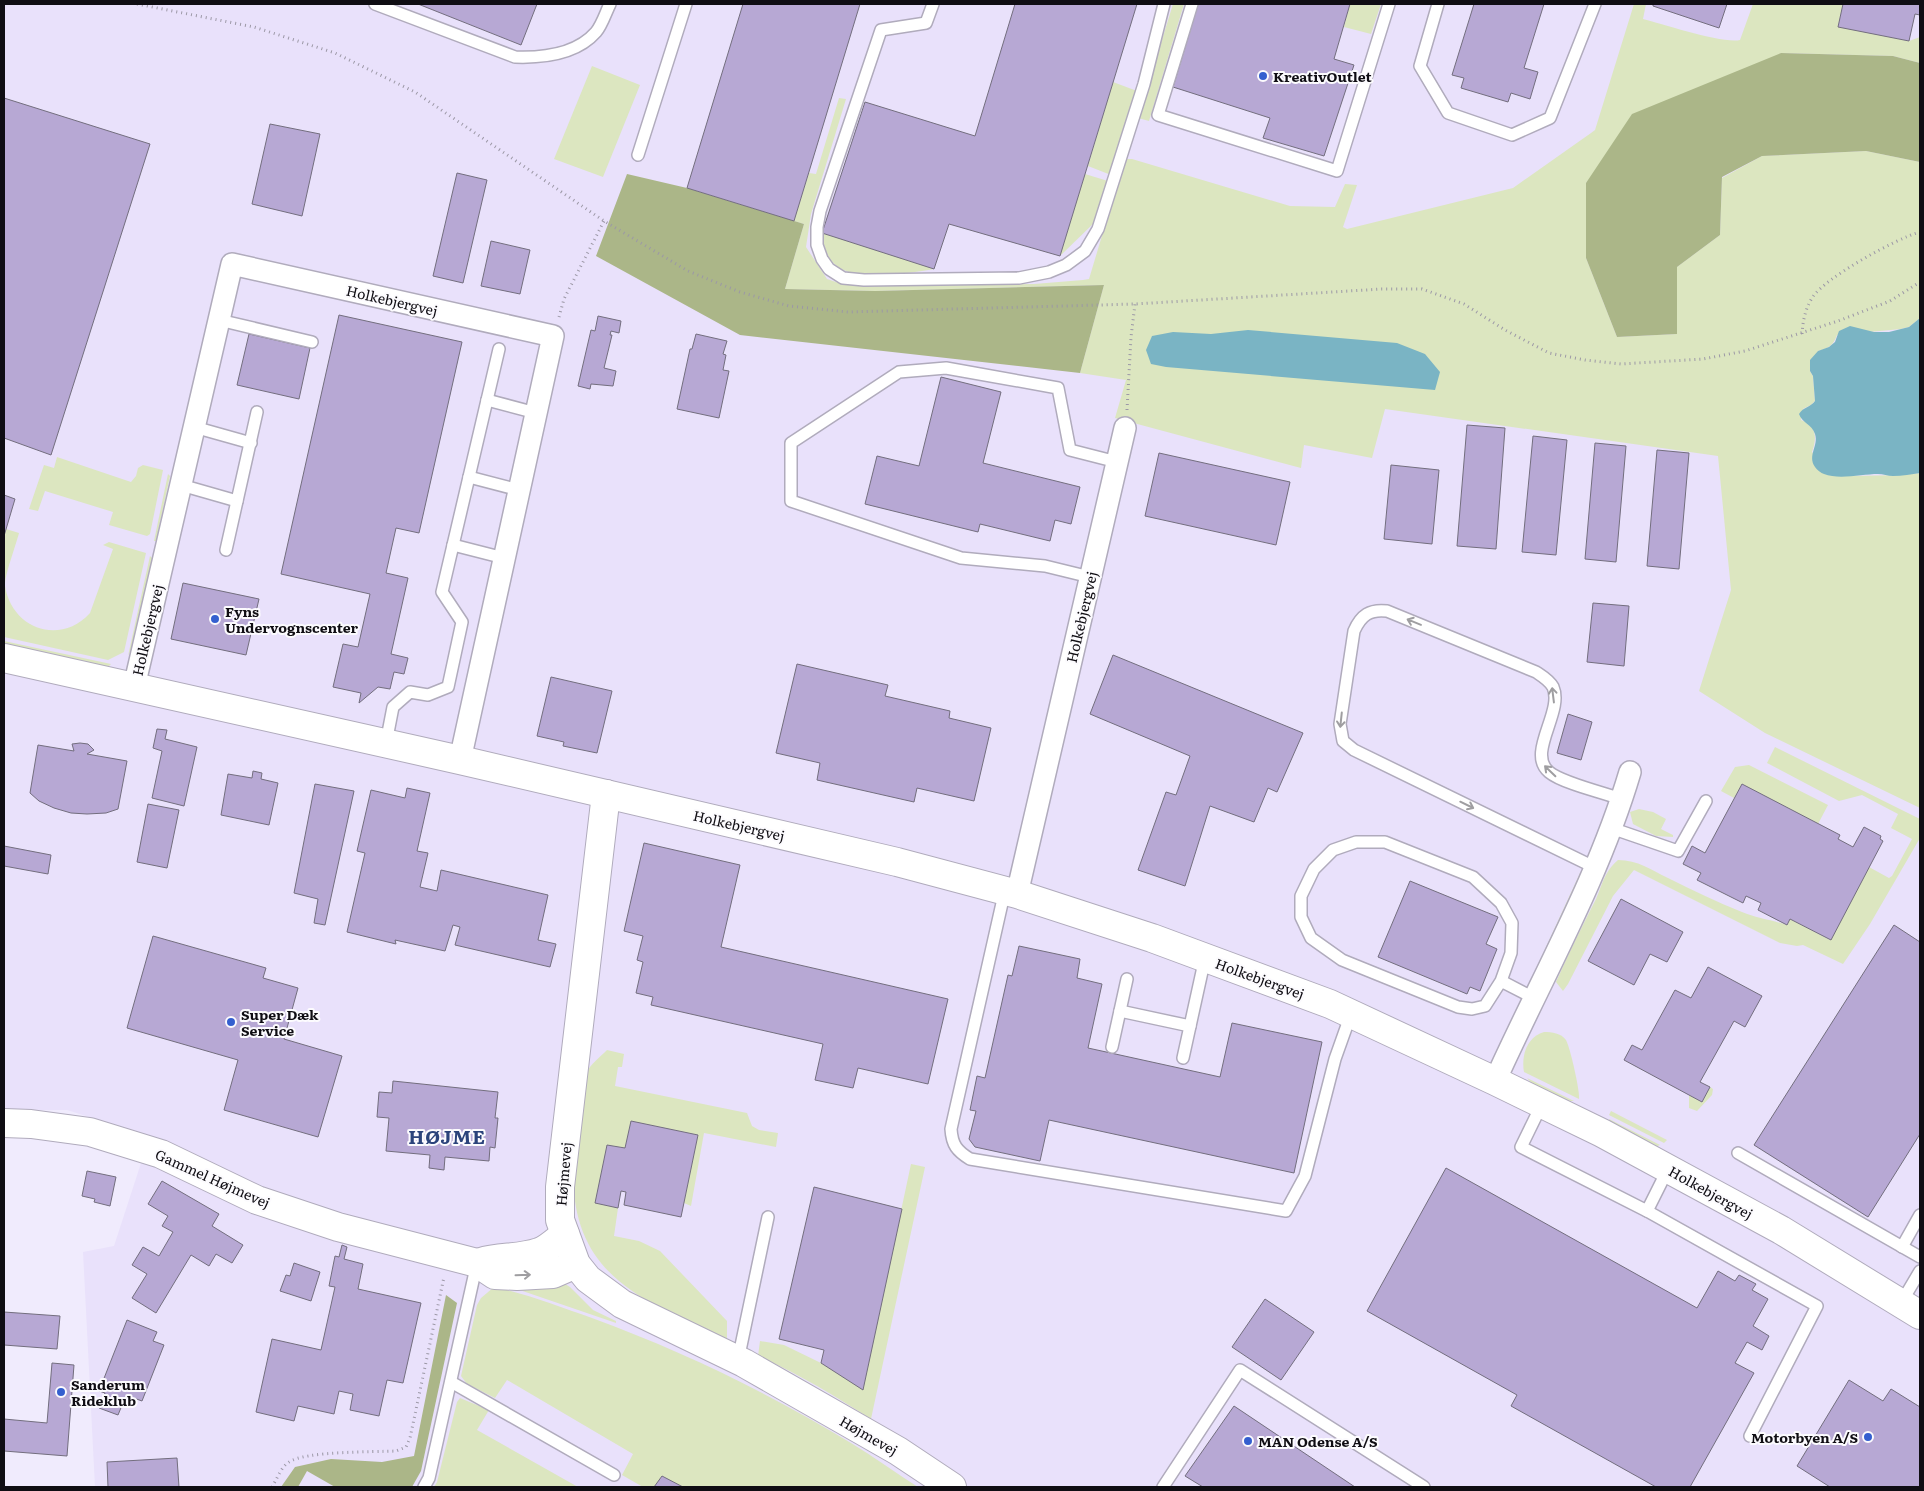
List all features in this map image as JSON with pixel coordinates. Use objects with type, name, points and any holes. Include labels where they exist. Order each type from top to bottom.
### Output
[{"type":"street","name":"Holkebjergvej","points":[[134,687],[232,264],[553,336]]},
{"type":"street","points":[[460,760],[553,336]]},
{"type":"street","name":"Holkebjergvej","points":[[1011,892],[1090,577],[1125,428]]},
{"type":"street","name":"Holkebjergvej","points":[[4,658],[386,743],[897,862],[1011,892],[1152,938],[1330,1004],[1602,1132],[1781,1230],[1911,1309]]},
{"type":"street","points":[[1495,1081],[1596,868],[1630,772]]},
{"type":"street","name":"Højmevej","points":[[606,794],[560,1187],[560,1220],[576,1264],[588,1279],[622,1304],[738,1360],[898,1452],[952,1487]]},
{"type":"street","name":"Gammel Højmevej","points":[[4,1123],[31,1124],[99,1135],[161,1154],[257,1200],[338,1227],[477,1263],[495,1275],[553,1274],[576,1264]]},
{"type":"street","name":"Gammel Højmevej","points":[[477,1263],[494,1258],[510,1258],[540,1252],[564,1234]]},
{"type":"lane","points":[[375,4],[515,57],[538,58],[563,52],[582,43],[596,32],[610,4]]},
{"type":"lane","points":[[638,155],[686,4]]},
{"type":"lane","points":[[932,4],[926,23],[881,30],[820,211],[817,227],[817,245],[822,259],[829,269],[843,278],[888,281],[1019,278],[1049,272],[1066,265],[1085,251],[1098,229],[1136,111],[1164,4]]},
{"type":"lane","points":[[1192,4],[1158,115],[1337,171],[1389,4]]},
{"type":"lane","points":[[1438,4],[1420,66],[1448,113],[1512,135],[1550,118],[1596,4]]},
{"type":"lane","points":[[219,320],[312,342]]},
{"type":"lane","points":[[386,743],[393,706],[410,692],[428,695],[448,688],[462,622],[442,592],[499,350]]},
{"type":"lane","points":[[1090,577],[1045,566],[961,558],[792,501],[792,443],[899,372],[946,368],[1058,388],[1070,450],[1117,462]]},
{"type":"lane","points":[[487,400],[536,413]]},
{"type":"lane","points":[[226,550],[257,412]]},
{"type":"lane","points":[[194,427],[250,442]]},
{"type":"lane","points":[[469,478],[519,490]]},
{"type":"lane","points":[[181,485],[237,501]]},
{"type":"lane","points":[[453,544],[504,558]]},
{"type":"lane","points":[[1596,868],[1354,750],[1342,742],[1340,724],[1354,631],[1359,620],[1366,614],[1377,610],[1387,611],[1536,672],[1546,679],[1553,688],[1555,700],[1542,753],[1542,762],[1547,771],[1557,777],[1622,799]]},
{"type":"lane","points":[[1611,828],[1678,851],[1706,801]]},
{"type":"lane","points":[[1356,842],[1386,842],[1473,877],[1501,903],[1512,923],[1511,953],[1501,981],[1485,1006],[1472,1009],[1458,1007],[1342,960],[1311,938],[1301,917],[1301,896],[1314,870],[1334,850],[1356,842]]},
{"type":"lane","points":[[1011,892],[952,1129],[952,1140],[957,1151],[970,1159],[1286,1211],[1305,1176],[1335,1060],[1350,1014]]},
{"type":"lane","points":[[1183,1058],[1205,958]]},
{"type":"lane","points":[[1112,1047],[1127,979]]},
{"type":"lane","points":[[1501,981],[1534,998]]},
{"type":"lane","points":[[1120,1010],[1190,1026]]},
{"type":"lane","points":[[1542,1104],[1521,1147],[1647,1211],[1816,1306],[1750,1436]]},
{"type":"lane","points":[[1738,1153],[1920,1257]]},
{"type":"lane","points":[[1647,1211],[1668,1169]]},
{"type":"lane","points":[[1902,1247],[1920,1215]]},
{"type":"lane","points":[[738,1360],[768,1217]]},
{"type":"lane","points":[[424,1487],[429,1478],[477,1263]]},
{"type":"lane","points":[[1911,1309],[1920,1272]]},
{"type":"lane","points":[[1162,1487],[1240,1370],[1424,1487]]},
{"type":"lane","points":[[451,1382],[614,1475]]},
{"type":"path","points":[[137,4],[254,27],[335,53],[414,92],[604,221],[688,271],[740,292],[789,306],[848,312],[1135,304],[1382,289],[1422,289],[1464,304],[1505,330],[1549,353],[1621,364],[1703,359],[1745,351],[1802,334],[1890,300],[1920,282]]},
{"type":"path","points":[[553,336],[564,299],[604,221]]},
{"type":"path","points":[[1802,334],[1803,317],[1813,296],[1850,266],[1920,232]]},
{"type":"path","points":[[1125,428],[1135,304]]},
{"type":"path","points":[[272,1487],[285,1465],[291,1460],[306,1455],[396,1451],[406,1447],[410,1438],[448,1257]]},
{"type":"shaded area","points":[[4,4],[1920,4],[1920,1487],[95,1487],[83,1252],[114,1246],[142,1160],[137,1132],[67,1110],[4,1110]]},
{"type":"green space","points":[[1173,4],[1184,4],[1149,121],[1138,118]]},
{"type":"green space","points":[[1350,4],[1381,4],[1371,34],[1344,27]]},
{"type":"green space","points":[[1634,4],[1646,4],[1643,19],[1720,39],[1740,40],[1753,4],[1843,4],[1838,26],[1909,41],[1920,37],[1920,63],[1893,56],[1781,53],[1586,183],[1586,258],[1617,337],[1677,334],[1677,267],[1720,235],[1722,178],[1762,156],[1866,151],[1920,162],[1920,318],[1909,327],[1901,329],[1837,335],[1830,346],[1818,351],[1810,371],[1813,376],[1815,401],[1803,409],[1801,420],[1813,429],[1815,442],[1812,452],[1833,476],[1920,473],[1920,808],[1765,733],[1699,691],[1731,590],[1718,456],[1385,409],[1372,458],[1304,445],[1301,468],[1115,418],[1126,380],[1080,373],[1104,285],[875,291],[785,289],[804,224],[794,221],[809,173],[816,174],[839,98],[846,99],[811,214],[806,247],[827,279],[839,283],[875,286],[1034,284],[1083,280],[1089,279],[1125,159],[1132,159],[1290,206],[1335,207],[1345,184],[1357,185],[1343,227],[1347,229],[1513,188],[1595,130]]},
{"type":"green space","points":[[1781,53],[1893,56],[1920,63],[1920,162],[1866,151],[1762,156],[1722,177],[1720,235],[1677,267],[1677,334],[1617,337],[1586,258],[1586,183],[1632,114]]},
{"type":"green space","points":[[592,66],[640,85],[603,177],[554,159]]},
{"type":"green space","points":[[1113,82],[1137,91],[1111,175],[1088,166]]},
{"type":"green space","points":[[627,174],[687,188],[804,224],[785,289],[875,291],[1104,285],[1080,373],[740,335],[596,256]]},
{"type":"green space","points":[[1085,174],[1108,181],[1096,221],[1060,256]]},
{"type":"green space","points":[[822,233],[934,269],[879,276],[850,273],[830,259],[824,246]]},
{"type":"green space","points":[[57,457],[131,482],[136,476],[138,468],[143,465],[163,470],[150,534],[147,536],[109,525],[113,512],[45,491],[38,511],[29,509],[44,465],[54,468]]},
{"type":"green space","points":[[168,474],[170,476],[156,541],[154,541]]},
{"type":"green space","points":[[6,529],[19,533],[5,582],[9,601],[17,613],[27,622],[39,628],[65,629],[78,623],[90,613],[113,549],[103,545],[109,542],[146,553],[124,652],[108,660],[4,637],[4,536]]},
{"type":"green space","points":[[150,556],[153,559],[133,645],[128,656]]},
{"type":"green space","points":[[4,641],[111,664],[109,666],[97,666],[4,646]]},
{"type":"green space","points":[[1775,747],[1920,819],[1920,838],[1870,924],[1843,964],[1803,945],[1797,946],[1780,943],[1634,870],[1613,896],[1563,991],[1556,982],[1596,899],[1604,878],[1618,860],[1625,860],[1644,866],[1747,914],[1787,925],[1790,919],[1830,940],[1869,867],[1889,878],[1892,876],[1912,839],[1891,828],[1898,814],[1862,795],[1839,801],[1767,763]]},
{"type":"green space","points":[[1749,765],[1828,805],[1818,824],[1742,784],[1734,798],[1721,791],[1735,767]]},
{"type":"green space","points":[[1639,809],[1653,812],[1666,819],[1661,829],[1673,835],[1673,837],[1656,836],[1633,824],[1630,812]]},
{"type":"green space","points":[[1580,873],[1582,874],[1533,980],[1530,982]]},
{"type":"green space","points":[[1544,1032],[1559,1034],[1566,1040],[1578,1087],[1579,1099],[1524,1072],[1523,1059],[1529,1042],[1538,1034]]},
{"type":"green space","points":[[607,1050],[624,1054],[622,1067],[618,1067],[615,1086],[747,1113],[752,1126],[759,1130],[778,1133],[776,1147],[704,1133],[691,1206],[684,1203],[698,1135],[631,1121],[625,1148],[607,1145],[595,1203],[618,1208],[614,1236],[639,1241],[660,1251],[727,1321],[727,1340],[643,1298],[620,1282],[601,1263],[586,1239],[577,1210],[573,1175],[574,1159],[586,1073]]},
{"type":"green space","points":[[1527,1078],[1574,1101],[1568,1101],[1548,1094]]},
{"type":"green space","points":[[1710,1087],[1713,1089],[1712,1095],[1697,1111],[1689,1108],[1689,1095],[1702,1102]]},
{"type":"green space","points":[[1611,1111],[1667,1140],[1664,1143],[1609,1115]]},
{"type":"green space","points":[[1609,1119],[1660,1145],[1655,1147],[1610,1123]]},
{"type":"green space","points":[[911,1164],[925,1167],[871,1419],[816,1385],[758,1356],[760,1341],[784,1345],[821,1363],[863,1389]]},
{"type":"green space","points":[[562,1282],[570,1287],[593,1310],[616,1321],[616,1323],[502,1284]]},
{"type":"green space","points":[[494,1287],[531,1297],[592,1318],[659,1344],[724,1374],[789,1407],[860,1448],[918,1487],[683,1487],[662,1476],[654,1487],[643,1487],[622,1475],[633,1454],[507,1380],[495,1398],[467,1384],[461,1376],[477,1305],[481,1298]]},
{"type":"green space","points":[[446,1295],[457,1303],[421,1471],[412,1487],[335,1487],[307,1471],[298,1487],[281,1487],[295,1467],[331,1459],[382,1462],[414,1456]]},
{"type":"green space","points":[[460,1398],[489,1410],[477,1430],[578,1487],[434,1487],[437,1482],[457,1402]]},
{"type":"water","points":[[1920,318],[1920,473],[1896,476],[1878,474],[1844,477],[1830,476],[1820,472],[1815,467],[1812,458],[1816,443],[1815,434],[1799,414],[1815,401],[1810,360],[1818,351],[1829,347],[1835,342],[1839,331],[1850,326],[1874,332],[1889,332],[1909,327]]},
{"type":"water","points":[[1248,330],[1397,343],[1425,354],[1440,372],[1435,390],[1166,367],[1151,364],[1146,350],[1152,336],[1173,332],[1211,334]]},
{"type":"building","points":[[418,4],[537,4],[521,45]]},
{"type":"building","points":[[743,4],[860,4],[794,221],[687,188]]},
{"type":"building","points":[[1015,4],[1137,4],[1060,256],[949,224],[934,269],[822,233],[865,102],[975,136]]},
{"type":"building","name":"KreativOutlet","points":[[1198,4],[1350,4],[1334,59],[1354,65],[1324,156],[1263,138],[1270,118],[1173,87]]},
{"type":"building","points":[[1474,4],[1544,4],[1524,68],[1538,72],[1530,99],[1511,93],[1508,102],[1461,88],[1464,78],[1452,75]]},
{"type":"building","points":[[1653,4],[1727,4],[1719,28],[1653,6]]},
{"type":"building","points":[[1843,4],[1920,4],[1920,15],[1915,14],[1909,41],[1838,27]]},
{"type":"building","points":[[4,98],[150,144],[51,455],[4,438]]},
{"type":"building","points":[[270,124],[320,134],[302,216],[252,204]]},
{"type":"building","points":[[457,173],[487,180],[463,283],[433,276]]},
{"type":"building","points":[[491,241],[530,250],[520,294],[481,286]]},
{"type":"building","points":[[339,315],[462,342],[419,533],[396,528],[386,573],[408,578],[391,654],[408,658],[404,674],[394,672],[390,689],[378,687],[359,703],[361,693],[333,687],[343,644],[358,647],[370,594],[281,574]]},
{"type":"building","points":[[598,316],[621,321],[619,333],[611,331],[610,335],[612,335],[604,368],[616,371],[613,386],[591,384],[590,389],[578,386],[591,330],[595,331]]},
{"type":"building","points":[[249,334],[310,348],[299,399],[237,385]]},
{"type":"building","points":[[696,334],[727,341],[723,354],[726,355],[723,370],[729,371],[719,418],[677,409],[690,349],[692,349]]},
{"type":"building","points":[[941,377],[1001,392],[983,463],[1080,487],[1071,524],[1055,520],[1050,541],[980,524],[978,532],[865,504],[877,456],[919,466]]},
{"type":"building","points":[[1467,425],[1505,428],[1496,549],[1457,546]]},
{"type":"building","points":[[1533,436],[1567,440],[1556,555],[1522,552]]},
{"type":"building","points":[[1595,443],[1626,446],[1616,562],[1585,559]]},
{"type":"building","points":[[1657,450],[1689,453],[1679,569],[1647,566]]},
{"type":"building","points":[[1159,453],[1290,482],[1276,545],[1145,516]]},
{"type":"building","points":[[1391,465],[1439,470],[1432,544],[1384,539]]},
{"type":"building","points":[[4,495],[15,499],[4,536]]},
{"type":"building","name":"Fyns Undervognscenter","points":[[183,583],[259,599],[246,655],[171,639]]},
{"type":"building","points":[[1593,603],[1629,606],[1624,666],[1587,662]]},
{"type":"building","points":[[1113,655],[1303,733],[1277,792],[1268,788],[1254,822],[1210,806],[1185,886],[1138,870],[1166,792],[1176,795],[1190,756],[1090,714]]},
{"type":"building","points":[[797,664],[888,685],[885,696],[950,711],[949,718],[991,728],[974,801],[917,788],[914,802],[817,780],[820,763],[776,753]]},
{"type":"building","points":[[551,677],[612,691],[597,753],[563,746],[564,742],[537,736]]},
{"type":"building","points":[[1568,714],[1592,722],[1581,760],[1557,753]]},
{"type":"building","points":[[157,729],[167,730],[165,739],[197,747],[184,806],[152,798],[162,751],[153,748]]},
{"type":"building","points":[[72,744],[88,744],[94,750],[87,754],[127,761],[118,809],[106,813],[71,813],[39,801],[30,793],[38,745],[74,751]]},
{"type":"building","points":[[253,771],[262,773],[261,779],[278,783],[269,825],[221,815],[228,774],[252,778]]},
{"type":"building","points":[[315,784],[354,791],[325,925],[314,923],[318,899],[294,893]]},
{"type":"building","points":[[1742,784],[1840,835],[1838,839],[1853,847],[1864,827],[1881,836],[1880,839],[1883,841],[1831,940],[1790,919],[1787,925],[1758,910],[1761,903],[1746,896],[1743,903],[1697,880],[1701,873],[1683,864],[1692,846],[1705,853]]},
{"type":"building","points":[[407,788],[430,793],[417,851],[428,853],[420,887],[437,891],[441,870],[548,895],[538,940],[556,944],[550,967],[455,945],[460,927],[453,925],[445,951],[395,940],[396,944],[347,932],[365,853],[357,851],[371,790],[405,798]]},
{"type":"building","points":[[148,804],[179,810],[167,868],[137,862]]},
{"type":"building","points":[[644,843],[740,865],[721,947],[948,999],[928,1084],[858,1068],[853,1088],[815,1080],[823,1044],[651,1005],[653,997],[636,993],[643,962],[637,960],[643,936],[624,931]]},
{"type":"building","points":[[4,846],[51,855],[48,874],[4,866]]},
{"type":"building","points":[[1410,881],[1498,917],[1486,944],[1497,949],[1480,991],[1470,987],[1467,994],[1378,957]]},
{"type":"building","points":[[1621,899],[1683,932],[1667,962],[1650,954],[1634,985],[1588,961]]},
{"type":"building","points":[[1894,925],[1920,942],[1920,1134],[1868,1217],[1754,1145]]},
{"type":"building","points":[[153,936],[266,968],[263,978],[298,988],[284,1039],[342,1056],[318,1137],[224,1110],[238,1060],[127,1028]]},
{"type":"building","points":[[1019,946],[1080,959],[1077,978],[1102,984],[1088,1048],[1220,1077],[1232,1023],[1322,1042],[1294,1173],[1049,1120],[1040,1161],[975,1147],[969,1139],[976,1111],[970,1110],[977,1076],[985,1078],[1008,975],[1012,976]]},
{"type":"building","points":[[1708,967],[1762,996],[1745,1027],[1734,1021],[1700,1082],[1710,1087],[1702,1102],[1624,1060],[1632,1045],[1642,1050],[1675,990],[1691,998]]},
{"type":"building","points":[[393,1081],[498,1092],[495,1118],[498,1118],[495,1148],[490,1147],[489,1161],[445,1157],[444,1170],[429,1168],[430,1155],[386,1151],[389,1118],[377,1117],[379,1092],[392,1093]]},
{"type":"building","points":[[631,1121],[698,1135],[681,1217],[624,1205],[626,1192],[621,1191],[618,1208],[595,1203],[607,1145],[625,1148]]},
{"type":"building","points":[[1446,1168],[1697,1308],[1718,1271],[1735,1281],[1739,1275],[1756,1284],[1752,1290],[1768,1299],[1753,1326],[1769,1336],[1762,1350],[1747,1342],[1735,1363],[1754,1373],[1690,1487],[1656,1487],[1511,1406],[1517,1395],[1367,1311]]},
{"type":"building","points":[[87,1171],[116,1177],[110,1206],[94,1202],[95,1199],[82,1196]]},
{"type":"building","points":[[162,1181],[219,1214],[212,1226],[243,1245],[232,1263],[216,1254],[209,1266],[191,1255],[156,1313],[132,1298],[147,1274],[132,1265],[143,1247],[159,1256],[173,1232],[162,1226],[168,1216],[148,1204]]},
{"type":"building","points":[[814,1187],[902,1209],[863,1390],[821,1363],[824,1350],[779,1339]]},
{"type":"building","points":[[342,1245],[347,1247],[344,1259],[363,1264],[358,1289],[421,1303],[403,1383],[387,1380],[379,1416],[350,1410],[353,1394],[339,1391],[334,1414],[298,1406],[294,1421],[256,1412],[272,1339],[321,1350],[335,1287],[329,1286],[335,1256],[339,1257]]},
{"type":"building","points":[[294,1263],[320,1272],[311,1301],[280,1291],[286,1275],[290,1276]]},
{"type":"building","points":[[1265,1299],[1314,1332],[1281,1380],[1232,1347]]},
{"type":"building","points":[[4,1312],[60,1316],[57,1349],[4,1345]]},
{"type":"building","points":[[127,1320],[157,1332],[153,1341],[164,1345],[142,1401],[131,1397],[129,1400],[125,1398],[118,1415],[99,1408],[105,1393],[99,1391]]},
{"type":"building","name":"Sanderum Rideklub","points":[[52,1363],[74,1365],[67,1456],[4,1451],[4,1419],[47,1423]]},
{"type":"building","name":"Motorbyen A/S","points":[[1849,1380],[1883,1401],[1891,1389],[1920,1407],[1920,1487],[1830,1487],[1797,1466]]},
{"type":"building","name":"MAN Odense A/S","points":[[1234,1406],[1355,1487],[1203,1487],[1185,1476]]},
{"type":"building","points":[[177,1458],[179,1487],[108,1487],[107,1462]]},
{"type":"building","points":[[662,1476],[683,1487],[654,1487]]},
{"type":"place","name":"KreativOutlet","points":[[1263,76]]},
{"type":"place","name":"Fyns Undervognscenter","points":[[215,619]]},
{"type":"place","name":"Super Dæk Service","points":[[231,1022]]},
{"type":"place","name":"Sanderum Rideklub","points":[[61,1392]]},
{"type":"place","name":"Motorbyen A/S","points":[[1868,1437]]},
{"type":"place","name":"MAN Odense A/S","points":[[1248,1441]]},
{"type":"district","name":"HØJME","points":[[447,1136]]}]
